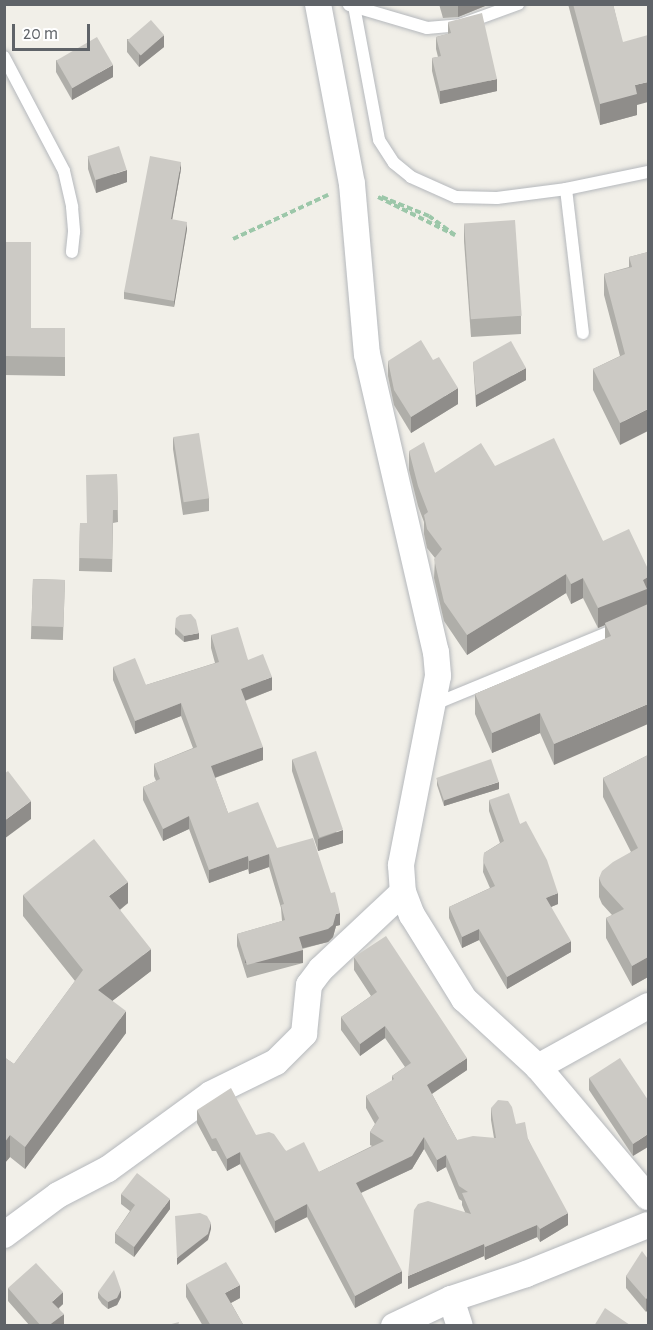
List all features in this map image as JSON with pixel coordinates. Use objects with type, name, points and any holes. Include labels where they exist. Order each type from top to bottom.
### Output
[{"type":"street","points":[[318,4],[352,184],[367,354],[436,652],[438,676],[435,704],[401,865],[403,892],[412,915],[464,999],[538,1067],[648,1197]]},
{"type":"street","points":[[4,1235],[58,1194],[108,1169],[211,1094],[276,1062],[304,1034],[309,985],[321,969],[403,892]]},
{"type":"street","points":[[538,1067],[648,1006]]},
{"type":"street","points":[[394,1326],[450,1299],[525,1274],[648,1225]]},
{"type":"street","points":[[450,1299],[460,1326]]},
{"type":"lane","points":[[518,4],[460,25],[428,28],[350,5],[380,140],[394,163],[411,177],[456,197],[497,198],[566,189],[648,172]]},
{"type":"lane","points":[[4,57],[64,171],[72,207],[72,252]]},
{"type":"lane","points":[[566,189],[583,333]]},
{"type":"lane","points":[[435,704],[648,616]]},
{"type":"building","points":[[573,4],[613,4],[623,42],[648,35],[648,82],[635,85],[637,94],[600,104]]},
{"type":"building","points":[[482,13],[497,79],[440,91],[432,58],[441,56],[436,37],[451,33],[448,22]]},
{"type":"building","points":[[151,20],[164,35],[141,55],[128,40]]},
{"type":"building","points":[[97,37],[113,65],[72,88],[56,61]]},
{"type":"building","points":[[119,146],[127,170],[95,180],[88,156]]},
{"type":"building","points":[[150,156],[181,162],[171,219],[187,222],[174,301],[124,292]]},
{"type":"building","points":[[515,220],[522,316],[471,319],[464,224]]},
{"type":"building","points":[[4,242],[31,242],[31,328],[65,328],[65,357],[4,356]]},
{"type":"building","points":[[648,252],[648,409],[620,423],[593,369],[625,354],[604,274],[632,267],[629,257]]},
{"type":"building","points":[[421,340],[433,360],[439,357],[458,388],[411,417],[394,390],[388,361]]},
{"type":"building","points":[[511,341],[526,368],[476,395],[473,362]]},
{"type":"building","points":[[199,433],[209,498],[184,502],[173,437]]},
{"type":"building","points":[[554,438],[603,541],[629,529],[648,569],[648,577],[643,580],[647,589],[598,608],[583,578],[571,584],[566,574],[467,635],[444,602],[434,559],[442,549],[427,529],[424,515],[428,512],[418,486],[409,451],[424,442],[435,473],[481,443],[495,466]]},
{"type":"building","points":[[117,474],[118,510],[113,510],[112,559],[79,558],[80,523],[87,523],[86,475]]},
{"type":"building","points":[[33,579],[65,580],[63,627],[31,626]]},
{"type":"building","points":[[648,604],[648,704],[554,744],[540,713],[492,733],[475,694],[611,636],[605,623]]},
{"type":"building","points":[[191,614],[196,620],[199,633],[184,636],[175,627],[176,618],[180,615]]},
{"type":"building","points":[[238,627],[248,660],[263,654],[272,677],[241,689],[263,747],[211,766],[228,813],[258,802],[277,848],[313,838],[331,893],[335,892],[340,913],[336,914],[333,925],[328,929],[299,937],[303,950],[247,965],[237,934],[285,920],[281,905],[284,904],[269,854],[249,861],[248,856],[209,870],[189,816],[163,829],[143,787],[160,779],[154,764],[197,747],[181,703],[135,721],[113,667],[135,658],[146,685],[219,662],[211,635]]},
{"type":"building","points":[[316,751],[343,829],[319,838],[292,759]]},
{"type":"building","points":[[648,755],[648,957],[632,966],[606,918],[624,909],[602,885],[599,878],[602,871],[613,862],[638,848],[603,778]]},
{"type":"building","points":[[491,759],[499,782],[444,801],[436,778]]},
{"type":"building","points":[[8,771],[31,801],[4,821],[4,774]]},
{"type":"building","points":[[509,793],[520,824],[526,821],[547,860],[558,893],[546,898],[571,941],[507,977],[479,929],[462,937],[449,907],[495,886],[483,861],[484,853],[504,841],[489,800]]},
{"type":"building","points":[[94,839],[128,882],[109,896],[151,949],[98,990],[126,1011],[25,1147],[10,1135],[4,1143],[4,1057],[14,1064],[83,970],[23,895]]},
{"type":"building","points":[[386,936],[467,1058],[427,1085],[457,1140],[473,1136],[496,1138],[491,1108],[498,1100],[508,1101],[512,1107],[516,1124],[525,1122],[528,1139],[568,1213],[540,1229],[537,1225],[485,1247],[484,1244],[408,1276],[414,1210],[418,1204],[428,1201],[471,1214],[462,1193],[468,1192],[459,1186],[446,1155],[437,1160],[424,1137],[412,1156],[356,1183],[402,1271],[355,1296],[307,1204],[275,1221],[240,1152],[227,1159],[216,1138],[212,1139],[197,1110],[231,1088],[256,1135],[269,1132],[274,1134],[286,1151],[304,1142],[319,1172],[384,1141],[370,1132],[379,1118],[366,1096],[394,1079],[392,1076],[411,1063],[385,1026],[360,1044],[341,1017],[377,992],[354,957]]},
{"type":"building","points":[[620,1058],[648,1100],[648,1134],[633,1144],[589,1078]]},
{"type":"building","points":[[137,1173],[170,1199],[134,1247],[115,1233],[135,1205],[121,1194]]},
{"type":"building","points":[[200,1213],[207,1216],[211,1223],[208,1234],[177,1258],[175,1216]]},
{"type":"building","points":[[642,1251],[648,1259],[648,1297],[646,1299],[626,1276]]},
{"type":"building","points":[[226,1262],[240,1285],[225,1293],[244,1326],[211,1326],[186,1284]]},
{"type":"building","points":[[36,1263],[63,1292],[52,1302],[64,1314],[48,1326],[41,1326],[8,1288]]},
{"type":"building","points":[[114,1270],[121,1290],[117,1298],[108,1302],[98,1292]]},
{"type":"building","points":[[605,1308],[630,1325],[630,1326],[594,1326]]},
{"type":"building","points":[[179,1322],[178,1326],[164,1326]]}]
